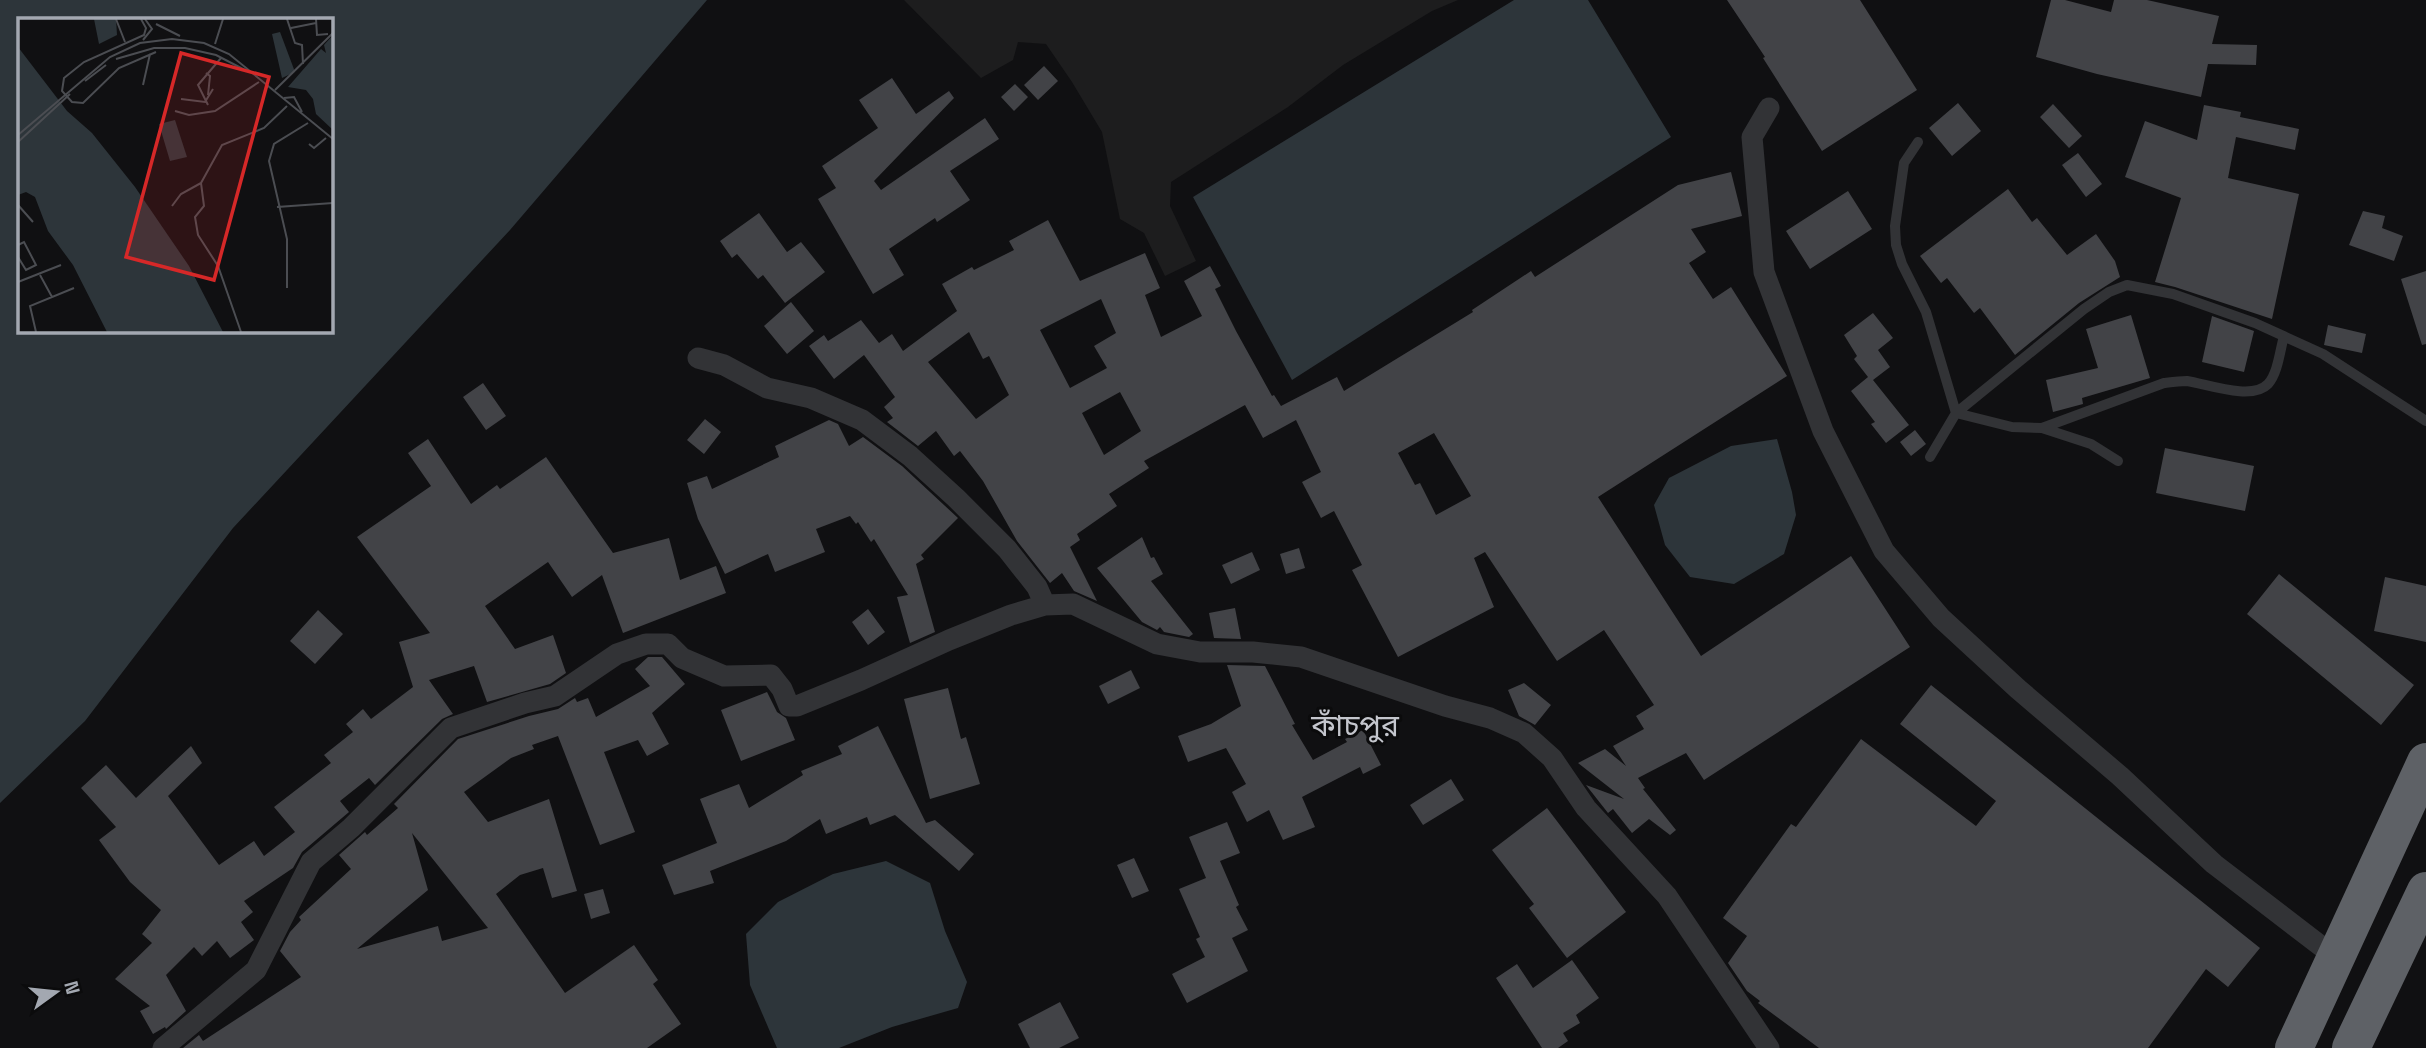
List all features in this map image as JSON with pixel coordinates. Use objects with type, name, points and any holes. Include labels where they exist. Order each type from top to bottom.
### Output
[{"type":"highway","points":[[2294,1048],[2334,956],[2426,762]]},
{"type":"highway","points":[[2351,1048],[2426,891]]},
{"type":"highway","points":[[2379,992],[2426,944]]},
{"type":"street","points":[[1769,108],[1752,137],[1764,272],[1824,432],[1884,551],[1941,618],[2018,689],[2120,776],[2214,864],[2334,956]]},
{"type":"street","points":[[698,359],[724,365],[767,388],[811,398],[862,420],[910,456],[1007,549],[1037,587],[1045,605]]},
{"type":"street","points":[[163,1048],[256,970],[311,862],[351,828],[451,728],[525,703],[555,696],[617,654],[646,644],[668,644],[682,658],[724,676],[771,675],[789,705],[797,706],[861,681],[948,639],[1011,615],[1045,605],[1073,604],[1157,644],[1200,652],[1253,652],[1301,657],[1434,703],[1490,718],[1524,733],[1552,758],[1586,808],[1667,896],[1769,1048]]},
{"type":"lane","points":[[1918,142],[1904,163],[1895,226],[1896,245],[1902,264],[1926,312],[1956,413]]},
{"type":"lane","points":[[1930,457],[1956,413],[2084,309],[2109,292],[2127,285],[2173,294],[2284,336],[2323,354],[2426,421]]},
{"type":"lane","points":[[2042,428],[2164,383],[2184,381],[2248,392],[2257,390],[2267,385],[2273,375],[2284,336]]},
{"type":"lane","points":[[1956,413],[2012,426],[2042,428],[2091,444],[2118,461]]},
{"type":"shaded area","points":[[0,0],[707,0],[510,230],[233,528],[85,721],[0,803]]},
{"type":"shaded area","points":[[904,0],[1458,0],[1432,11],[1343,65],[1288,107],[1171,182],[1170,206],[1196,261],[1165,276],[1144,233],[1120,219],[1102,132],[1046,44],[1018,42],[1013,60],[981,78]]},
{"type":"shaded area","points":[[1514,0],[1588,0],[1671,137],[1292,380],[1193,197]]},
{"type":"shaded area","points":[[1777,439],[1796,515],[1784,554],[1734,584],[1690,577],[1665,545],[1654,505],[1669,478],[1731,446]]},
{"type":"shaded area","points":[[886,861],[930,883],[945,931],[967,982],[958,1008],[892,1027],[839,1048],[777,1048],[750,985],[746,934],[778,902],[833,874]]},
{"type":"building","points":[[1727,0],[1860,0],[1917,90],[1822,151]]},
{"type":"building","points":[[2051,0],[2065,0],[2111,12],[2114,0],[2147,0],[2219,16],[2212,44],[2257,45],[2256,65],[2208,64],[2201,97],[2097,74],[2036,57]]},
{"type":"building","points":[[1044,66],[1058,81],[1038,100],[1024,85]]},
{"type":"building","points":[[892,78],[916,114],[949,91],[954,98],[874,181],[881,190],[985,118],[999,139],[950,171],[970,200],[937,222],[935,218],[889,249],[904,275],[873,294],[818,199],[836,188],[822,166],[878,128],[859,100]]},
{"type":"building","points":[[1015,84],[1028,97],[1014,111],[1001,97]]},
{"type":"building","points":[[1958,103],[1981,131],[1952,156],[1929,128]]},
{"type":"building","points":[[2053,104],[2082,136],[2069,148],[2040,117]]},
{"type":"building","points":[[2204,105],[2241,112],[2240,117],[2299,129],[2295,150],[2236,137],[2228,178],[2299,194],[2272,319],[2155,282],[2181,198],[2125,177],[2145,121],[2197,140]]},
{"type":"building","points":[[2078,153],[2102,184],[2086,197],[2062,165]]},
{"type":"building","points":[[1731,172],[1742,216],[1691,229],[1706,252],[1689,263],[1713,299],[1731,287],[1787,376],[1598,497],[1701,656],[1851,556],[1910,647],[1704,780],[1686,753],[1638,778],[1645,788],[1643,789],[1676,830],[1670,835],[1649,819],[1632,833],[1613,809],[1608,813],[1586,785],[1624,799],[1578,763],[1605,749],[1626,766],[1613,746],[1644,729],[1636,716],[1654,705],[1604,630],[1557,661],[1485,552],[1474,558],[1494,607],[1398,657],[1352,570],[1362,565],[1334,511],[1321,518],[1302,482],[1321,472],[1296,420],[1263,438],[1245,405],[1144,461],[1149,468],[1109,494],[1117,506],[1077,534],[1080,540],[1070,547],[1097,601],[1074,591],[1062,573],[1050,583],[1017,541],[983,481],[960,451],[954,456],[936,431],[918,446],[887,422],[893,418],[884,407],[895,397],[864,355],[834,379],[809,346],[824,335],[828,341],[861,320],[879,343],[892,334],[903,351],[957,311],[942,284],[972,267],[974,270],[1014,250],[1009,241],[1048,220],[1080,281],[1145,253],[1160,288],[1145,295],[1161,337],[1202,316],[1184,281],[1210,266],[1221,286],[1215,289],[1236,331],[1272,396],[1274,395],[1281,406],[1337,377],[1344,391],[1473,312],[1472,310],[1531,271],[1535,277],[1678,185]],"holes":[[[1101,299],[1116,333],[1094,346],[1107,368],[1070,388],[1040,330]],[[969,332],[983,359],[989,356],[1009,395],[976,419],[928,362]],[[1120,392],[1141,431],[1104,455],[1082,413]],[[1434,433],[1471,496],[1436,515],[1420,483],[1415,485],[1398,453]]]},
{"type":"building","points":[[2008,189],[2032,222],[2037,218],[2067,255],[2096,234],[2115,261],[2120,277],[2079,303],[2015,355],[1980,308],[1974,313],[1947,278],[1941,283],[1920,256]]},
{"type":"building","points":[[1848,191],[1872,229],[1810,269],[1786,231]]},
{"type":"building","points":[[2363,211],[2385,216],[2382,228],[2403,236],[2394,261],[2349,245]]},
{"type":"building","points":[[759,213],[787,252],[801,242],[825,272],[785,303],[763,275],[758,279],[737,254],[732,258],[720,241]]},
{"type":"building","points":[[2426,271],[2426,344],[2422,345],[2401,279]]},
{"type":"building","points":[[791,302],[814,331],[787,354],[764,326]]},
{"type":"building","points":[[1873,313],[1893,338],[1878,350],[1890,367],[1873,380],[1909,425],[1886,443],[1871,424],[1875,422],[1851,391],[1868,377],[1854,359],[1857,356],[1844,335]]},
{"type":"building","points":[[2131,315],[2150,378],[2082,398],[2083,404],[2053,412],[2046,380],[2098,368],[2086,329]]},
{"type":"building","points":[[2212,316],[2254,331],[2244,372],[2202,362]]},
{"type":"building","points":[[2328,325],[2366,334],[2362,353],[2324,345]]},
{"type":"building","points":[[483,383],[506,416],[486,430],[463,397]]},
{"type":"building","points":[[705,419],[721,432],[704,454],[687,440]]},
{"type":"building","points":[[829,420],[838,424],[849,446],[863,437],[902,466],[958,518],[921,555],[924,559],[916,564],[935,632],[910,643],[897,597],[908,595],[874,539],[871,542],[858,522],[856,524],[850,516],[816,529],[825,552],[775,572],[768,554],[725,574],[698,519],[687,483],[707,476],[712,489],[779,457],[775,446]]},
{"type":"building","points":[[1915,430],[1926,444],[1911,456],[1900,442]]},
{"type":"building","points":[[428,439],[471,504],[497,485],[500,489],[546,457],[613,553],[669,538],[680,580],[716,566],[726,593],[623,633],[602,575],[572,597],[548,562],[485,606],[515,649],[553,635],[566,673],[550,684],[487,702],[474,666],[429,680],[453,714],[442,719],[375,785],[369,778],[340,801],[349,812],[302,852],[293,868],[244,901],[253,912],[241,922],[254,940],[230,958],[217,941],[202,956],[194,947],[166,975],[186,1011],[166,1029],[165,1027],[153,1034],[140,1011],[150,1006],[115,979],[152,943],[142,934],[161,910],[130,882],[99,840],[116,827],[81,788],[106,765],[136,798],[191,746],[202,763],[168,796],[219,865],[254,841],[264,856],[295,832],[274,807],[331,763],[324,755],[353,732],[346,724],[363,709],[371,719],[413,687],[399,642],[430,633],[357,537],[431,486],[408,453]]},
{"type":"building","points":[[2165,448],[2254,466],[2245,511],[2156,493]]},
{"type":"building","points":[[1142,537],[1151,558],[1154,557],[1163,574],[1151,581],[1193,634],[1189,637],[1164,632],[1160,627],[1157,630],[1142,622],[1097,568]]},
{"type":"building","points":[[1299,548],[1305,568],[1286,574],[1280,554]]},
{"type":"building","points":[[1252,552],[1260,570],[1231,584],[1222,565]]},
{"type":"building","points":[[2279,574],[2414,685],[2381,725],[2247,614]]},
{"type":"building","points":[[2385,577],[2426,586],[2426,642],[2374,631]]},
{"type":"building","points":[[1235,608],[1241,639],[1214,638],[1209,613]]},
{"type":"building","points":[[868,609],[885,632],[868,645],[852,622]]},
{"type":"building","points":[[318,610],[343,634],[315,664],[290,641]]},
{"type":"building","points":[[648,657],[662,657],[685,684],[652,713],[669,744],[647,756],[638,740],[604,752],[635,832],[600,845],[558,736],[532,745],[534,749],[511,758],[464,792],[488,822],[549,799],[577,891],[552,898],[543,868],[520,875],[496,894],[565,993],[634,945],[658,980],[653,984],[681,1024],[647,1048],[183,1048],[199,1035],[203,1041],[301,977],[280,951],[290,932],[301,920],[299,917],[351,869],[339,855],[398,808],[394,804],[458,739],[558,709],[575,698],[577,702],[588,698],[596,717],[650,686],[635,669]],"holes":[[[412,833],[488,928],[442,941],[438,926],[357,949],[428,890]]]},
{"type":"building","points":[[1227,665],[1265,666],[1295,724],[1292,725],[1313,760],[1363,730],[1381,765],[1363,774],[1360,767],[1302,797],[1315,827],[1283,840],[1269,810],[1247,822],[1232,792],[1246,784],[1226,748],[1188,762],[1178,736],[1211,724],[1241,706]]},
{"type":"building","points":[[1131,670],[1140,688],[1108,704],[1099,686]]},
{"type":"building","points":[[1524,683],[1551,705],[1535,725],[1519,716],[1508,690]]},
{"type":"building","points":[[1931,685],[2260,948],[2228,987],[2206,969],[2148,1048],[1819,1048],[1758,1003],[1760,1001],[1747,991],[1728,963],[1747,936],[1723,918],[1791,824],[1796,827],[1861,739],[1976,826],[1996,801],[1900,724]]},
{"type":"building","points":[[948,688],[961,739],[966,737],[980,784],[930,799],[904,699]]},
{"type":"building","points":[[767,692],[777,712],[786,718],[795,740],[741,761],[721,710]]},
{"type":"building","points":[[878,726],[926,823],[935,820],[974,854],[959,871],[895,815],[870,825],[867,817],[826,834],[820,819],[786,841],[710,871],[714,883],[674,895],[662,865],[717,843],[700,799],[739,784],[749,808],[803,775],[801,771],[842,754],[838,746]]},
{"type":"building","points":[[1451,779],[1464,800],[1423,825],[1410,805]]},
{"type":"building","points":[[1547,808],[1626,912],[1567,958],[1529,908],[1534,904],[1492,850]]},
{"type":"building","points":[[1227,822],[1240,853],[1220,861],[1239,905],[1236,907],[1248,930],[1232,938],[1248,971],[1187,1003],[1172,974],[1205,957],[1196,939],[1200,937],[1179,889],[1206,878],[1189,837]]},
{"type":"building","points":[[1134,858],[1149,891],[1132,898],[1117,865]]},
{"type":"building","points":[[603,889],[610,913],[591,919],[584,894]]},
{"type":"building","points":[[1572,960],[1599,998],[1576,1015],[1580,1023],[1563,1033],[1568,1041],[1558,1048],[1542,1048],[1496,978],[1517,964],[1533,988]]},
{"type":"building","points":[[1060,1002],[1079,1038],[1059,1048],[1030,1048],[1018,1024]]},
{"type":"district","name":"কাঁচপুর","points":[[1355,726]]}]
